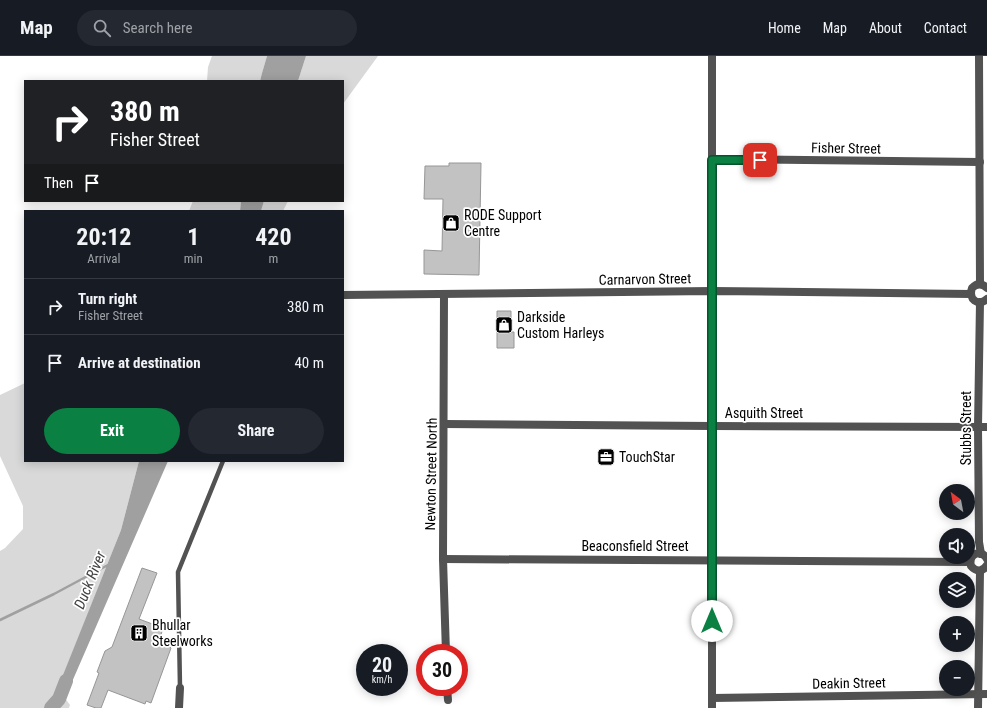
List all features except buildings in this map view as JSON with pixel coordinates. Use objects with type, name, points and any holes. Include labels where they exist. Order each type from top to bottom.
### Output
[{"type":"street","points":[[712,56],[712,708]]},
{"type":"street","points":[[980,56],[980,162],[984,286],[974,286],[972,288],[971,297],[975,301],[983,301]]},
{"type":"street","name":"Fisher Street","points":[[712,160],[980,162]]},
{"type":"street","name":"Carnarvon Street","points":[[344,295],[712,291],[971,294]]},
{"type":"street","name":"Newton Street North","points":[[444,294],[443,559],[446,644]]},
{"type":"street","name":"Stubbs Street","points":[[981,554],[979,542],[983,427],[983,301]]},
{"type":"street","name":"Asquith Street","points":[[444,424],[983,427]]},
{"type":"street","points":[[975,555],[981,554],[987,559]]},
{"type":"street","name":"Beaconsfield Street","points":[[443,559],[939,562]]},
{"type":"street","points":[[970,564],[973,568],[980,571]]},
{"type":"street","points":[[980,571],[987,565]]},
{"type":"street","points":[[978,708],[980,571]]},
{"type":"street","points":[[179,708],[180,688]]},
{"type":"street","name":"Deakin Street","points":[[712,698],[987,694]]},
{"type":"street","points":[[448,696],[448,700]]},
{"type":"lane","points":[[180,688],[178,572],[223,462]]},
{"type":"shaded area","points":[[212,56],[267,56],[260,80],[207,80],[208,67]]},
{"type":"shaded area","points":[[267,56],[306,56],[298,80],[260,80]]},
{"type":"shaded area","points":[[306,56],[378,56],[344,103],[344,80],[298,80]]},
{"type":"shaded area","points":[[193,202],[241,202],[240,210],[189,210]]},
{"type":"shaded area","points":[[241,202],[264,202],[261,210],[240,210]]},
{"type":"shaded area","points":[[264,202],[288,202],[284,210],[261,210]]},
{"type":"shaded area","points":[[24,383],[24,462],[139,462],[121,530],[54,699],[65,698],[70,705],[69,708],[0,708],[0,551],[5,548],[23,529],[23,506],[0,456],[0,395]]},
{"type":"shaded area","name":"Duck River","points":[[139,462],[168,462],[65,698],[53,700],[121,530]]},
{"type":"waterway","points":[[0,620],[54,594],[108,565]]},
{"type":"waterway","name":"Duck River","points":[[51,708],[59,699],[66,681]]},
{"type":"place","name":"RODE Support Centre","points":[[451,223]]},
{"type":"place","name":"Darkside Custom Harleys","points":[[504,325]]},
{"type":"place","name":"TouchStar","points":[[606,457]]},
{"type":"place","name":"Bhullar Steelworks","points":[[139,633]]},
{"type":"route","points":[[712,621],[712,160],[760,160]]}]
